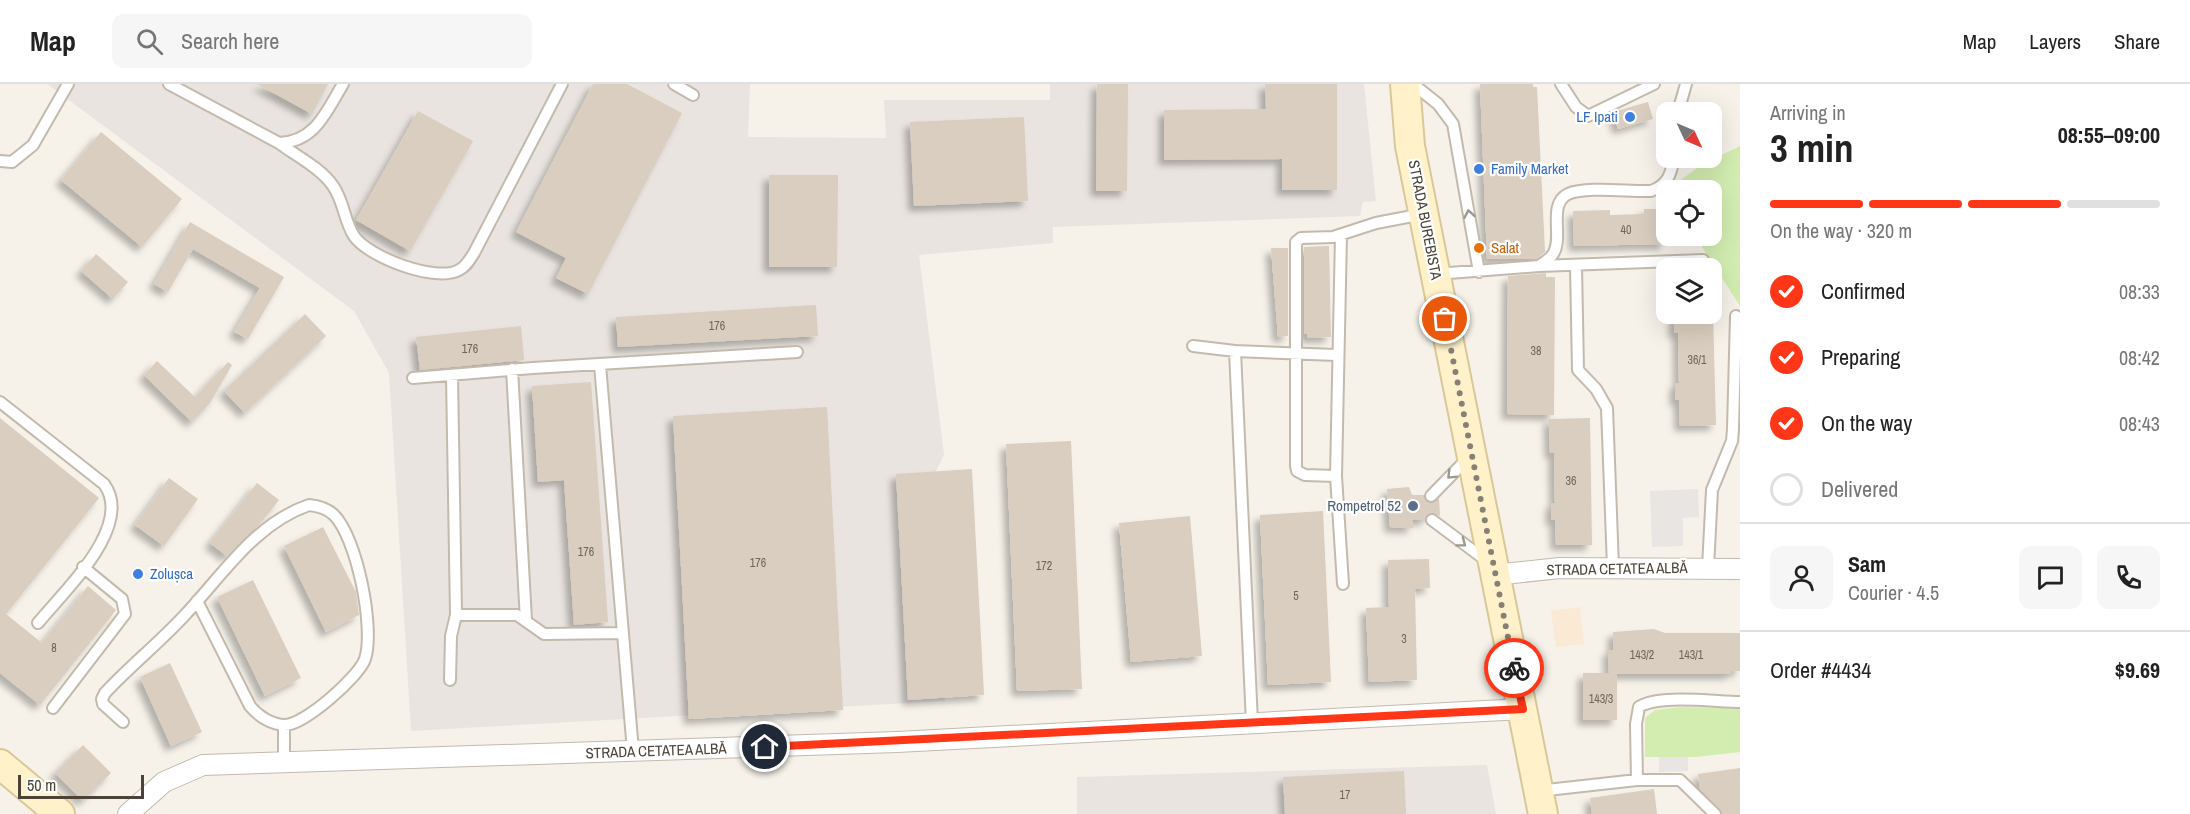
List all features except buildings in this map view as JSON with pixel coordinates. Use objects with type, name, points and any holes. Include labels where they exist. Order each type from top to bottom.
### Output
[{"type":"main road","name":"STRADA BUREBISTA","points":[[1405,84],[1410,146],[1540,802]]},
{"type":"main road","points":[[0,764],[60,814]]},
{"type":"street","name":"STRADA CETATEA ALBĂ","points":[[1494,570],[1560,567],[1740,569]]},
{"type":"street","name":"STRADA CETATEA ALBĂ","points":[[128,814],[164,782],[185,770],[203,765],[897,742],[1523,709]]},
{"type":"lane","points":[[0,161],[12,162],[33,145],[68,84]]},
{"type":"lane","points":[[169,84],[279,143],[324,175],[333,185],[342,203],[347,224],[356,239],[370,250],[406,267],[448,274],[459,270],[474,253],[562,84]]},
{"type":"lane","points":[[279,143],[295,143],[315,128],[343,84]]},
{"type":"lane","points":[[674,84],[693,95]]},
{"type":"lane","points":[[1413,84],[1438,104],[1453,124],[1479,272]]},
{"type":"lane","points":[[1561,84],[1575,106],[1588,116],[1654,84]]},
{"type":"lane","points":[[1681,102],[1686,84]]},
{"type":"lane","points":[[1539,266],[1552,256],[1556,247],[1557,209],[1562,200],[1581,191],[1652,191],[1661,188],[1669,179],[1672,168]]},
{"type":"lane","points":[[1336,476],[1305,475],[1297,471],[1294,353],[1296,242],[1301,238],[1341,235],[1376,223],[1424,214]]},
{"type":"lane","points":[[1341,235],[1336,355],[1336,476],[1343,584]]},
{"type":"lane","points":[[1436,274],[1539,266],[1656,262]]},
{"type":"lane","points":[[1576,266],[1578,370],[1596,389],[1607,408],[1612,567]]},
{"type":"lane","points":[[1708,568],[1712,490],[1732,441],[1736,316]]},
{"type":"lane","points":[[1193,346],[1235,351],[1336,355]]},
{"type":"lane","points":[[1235,351],[1252,723]]},
{"type":"lane","points":[[413,378],[512,369],[797,352]]},
{"type":"lane","points":[[600,365],[633,751]]},
{"type":"lane","points":[[512,369],[526,620]]},
{"type":"lane","points":[[450,680],[451,636],[456,615],[452,375]]},
{"type":"lane","points":[[0,402],[98,478],[110,491],[111,525],[97,550],[38,623]]},
{"type":"lane","points":[[1431,496],[1472,454]]},
{"type":"lane","points":[[123,722],[103,704],[103,696],[125,671],[174,627],[197,601],[266,526],[309,505],[327,510],[335,516],[345,531],[367,600],[369,627],[365,661],[343,687],[300,719],[284,725],[259,716],[250,706],[197,601]]},
{"type":"lane","points":[[1432,520],[1494,570]]},
{"type":"lane","points":[[52,708],[125,614],[122,599],[83,567]]},
{"type":"lane","points":[[456,615],[517,615],[544,634],[623,633]]},
{"type":"lane","points":[[1637,780],[1636,724],[1639,707],[1666,701],[1740,702]]},
{"type":"lane","points":[[284,725],[284,762]]},
{"type":"lane","points":[[1540,802],[1637,780],[1680,780],[1715,814]]},
{"type":"shaded area","points":[[47,84],[750,84],[748,137],[886,138],[884,100],[1050,100],[1050,84],[1364,84],[1376,201],[1363,202],[1360,216],[1053,227],[1053,243],[919,255],[944,455],[936,471],[945,701],[411,731],[389,373],[354,311]]},
{"type":"shaded area","points":[[1698,489],[1699,517],[1683,518],[1683,546],[1652,547],[1650,491]]},
{"type":"shaded area","points":[[1580,607],[1584,644],[1556,647],[1551,611]]},
{"type":"shaded area","points":[[1659,757],[1688,757],[1688,771],[1659,772]]},
{"type":"shaded area","points":[[1487,765],[1496,814],[1077,814],[1077,777]]},
{"type":"green space","points":[[1740,146],[1740,306],[1722,278],[1722,258],[1709,258],[1701,246],[1722,246],[1722,180],[1680,180],[1697,168],[1722,168],[1722,155]]},
{"type":"green space","points":[[1680,707],[1740,708],[1740,752],[1696,757],[1645,757],[1645,718],[1655,710]]},
{"type":"way so far","points":[[1445,319],[1514,668]]},
{"type":"place","name":"LF Ipati","points":[[1630,117]]},
{"type":"place","name":"Family Market","points":[[1479,169]]},
{"type":"place","name":"Salat","points":[[1479,248]]},
{"type":"place","name":"Rompetrol 52","points":[[1413,506]]},
{"type":"place","name":"Zolușca","points":[[138,574]]},
{"type":"route","points":[[765,747],[1523,709],[1514,668]]}]
